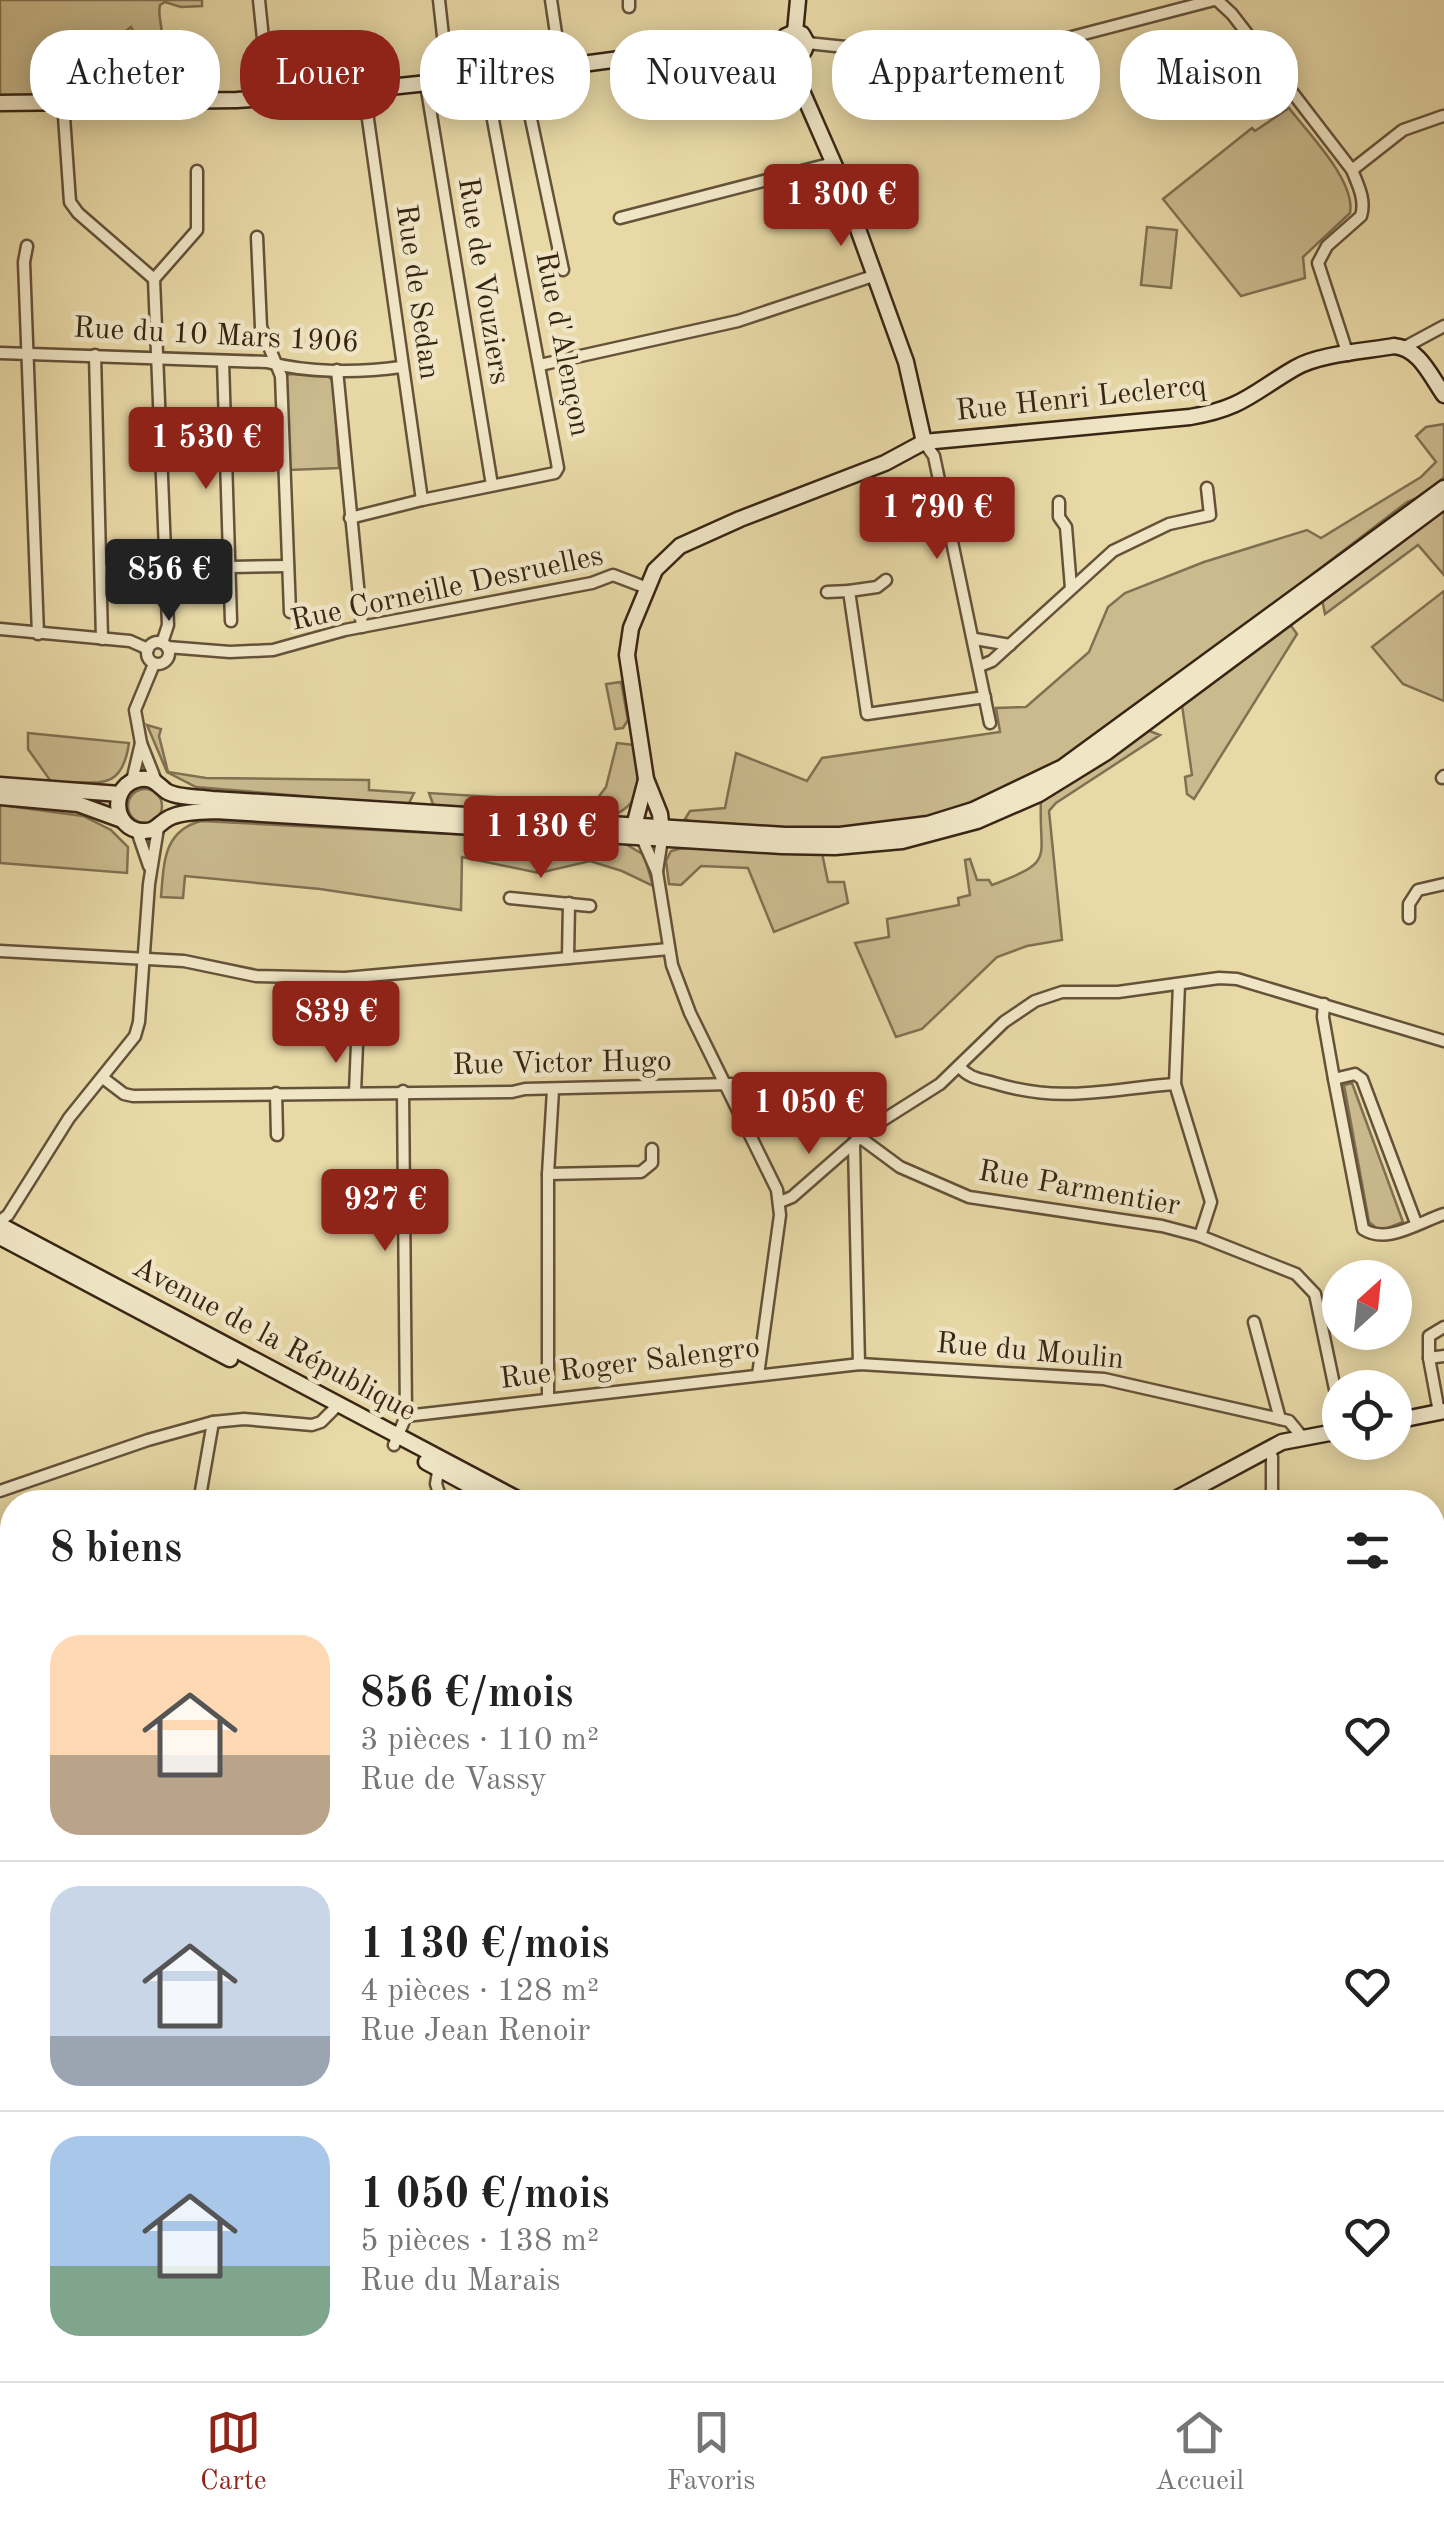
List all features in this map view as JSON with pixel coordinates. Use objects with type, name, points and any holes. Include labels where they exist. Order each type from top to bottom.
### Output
[{"type":"main road","points":[[798,0],[800,30]]},
{"type":"main road","points":[[0,103],[30,103]]},
{"type":"main road","points":[[662,833],[646,779],[627,655],[631,628],[662,560],[680,546],[740,518],[886,462],[924,442],[914,386],[812,114]]},
{"type":"main road","points":[[1405,347],[1416,355],[1444,395]]},
{"type":"main road","name":"Rue Henri Leclercq","points":[[924,442],[1226,411],[1295,368],[1348,354],[1405,347]]},
{"type":"main road","points":[[0,797],[78,804],[122,820],[137,830],[215,811],[662,833],[840,835],[900,829],[974,810],[1032,784],[1100,742],[1444,488]]},
{"type":"main road","points":[[662,833],[782,846],[902,841],[976,821],[1040,794],[1107,752],[1444,502]]},
{"type":"main road","points":[[122,820],[120,794],[132,781],[144,778],[212,798],[638,832]]},
{"type":"main road","points":[[638,832],[646,779]]},
{"type":"main road","points":[[0,785],[120,794]]},
{"type":"main road","points":[[162,786],[171,805],[163,823]]},
{"type":"main road","name":"Avenue de la République","points":[[0,1223],[335,1409]]},
{"type":"main road","name":"Avenue de la République","points":[[0,1237],[396,1441],[481,1490]]},
{"type":"main road","points":[[1412,1417],[1442,1412]]},
{"type":"main road","points":[[1192,1490],[1269,1448],[1322,1434]]},
{"type":"main road","name":"Avenue de la République","points":[[440,1465],[455,1464],[501,1490]]},
{"type":"street","points":[[259,0],[262,30]]},
{"type":"street","points":[[439,0],[442,30]]},
{"type":"street","points":[[551,0],[555,30]]},
{"type":"street","points":[[812,39],[980,62],[1216,0],[1232,14],[1352,170],[1363,202],[1361,216],[1322,251],[1318,263],[1348,354]]},
{"type":"street","points":[[1352,170],[1403,130],[1442,116]]},
{"type":"street","points":[[64,120],[70,202],[154,279]]},
{"type":"street","name":"Rue de Sedan","points":[[368,120],[422,500]]},
{"type":"street","name":"Rue de Vouziers","points":[[432,120],[492,486]]},
{"type":"street","name":"Rue d'Alençon","points":[[350,518],[555,473],[558,468],[494,120]]},
{"type":"street","points":[[531,120],[563,270]]},
{"type":"street","points":[[620,218],[833,163]]},
{"type":"street","points":[[162,786],[141,743],[136,710],[154,664],[165,650],[168,625],[154,279],[197,230],[197,171]]},
{"type":"street","points":[[256,237],[261,327],[278,365],[290,612]]},
{"type":"street","points":[[26,246],[38,634]]},
{"type":"street","points":[[540,366],[738,321],[873,276]]},
{"type":"street","points":[[1405,347],[1444,326]]},
{"type":"street","name":"Rue du 10 Mars 1906","points":[[0,353],[222,360],[337,370],[402,368]]},
{"type":"street","points":[[95,355],[102,640]]},
{"type":"street","points":[[222,360],[231,621]]},
{"type":"street","points":[[337,370],[362,627]]},
{"type":"street","points":[[924,442],[934,456],[990,723]]},
{"type":"street","points":[[980,666],[1010,645],[1113,550],[1169,524],[1210,515],[1207,488]]},
{"type":"street","points":[[1059,502],[1059,516],[1066,528],[1071,588]]},
{"type":"street","points":[[231,567],[288,566]]},
{"type":"street","points":[[102,570],[166,568]]},
{"type":"street","name":"Rue Corneille Desruelles","points":[[165,650],[273,650],[362,627],[608,576],[647,588]]},
{"type":"street","points":[[827,592],[877,587],[886,580]]},
{"type":"street","points":[[850,591],[866,714],[985,697]]},
{"type":"street","points":[[0,630],[130,641],[148,649]]},
{"type":"street","points":[[974,638],[1010,645]]},
{"type":"street","points":[[154,664],[148,658],[148,649],[156,642],[165,650]]},
{"type":"street","points":[[132,781],[141,743]]},
{"type":"street","points":[[0,1223],[68,1118],[136,1036],[150,872],[163,823]]},
{"type":"street","points":[[137,830],[150,872]]},
{"type":"street","points":[[638,832],[657,872]]},
{"type":"street","points":[[662,833],[657,872],[669,949],[690,1013],[773,1177],[780,1202],[758,1374]]},
{"type":"street","points":[[1409,918],[1409,904],[1418,890],[1444,884]]},
{"type":"street","points":[[510,898],[590,906]]},
{"type":"street","points":[[568,958],[569,904]]},
{"type":"street","points":[[0,951],[184,960],[256,976],[345,978],[669,949]]},
{"type":"street","points":[[780,1202],[792,1197],[856,1141],[960,1066],[1020,1008],[1050,995],[1237,979],[1444,1041]]},
{"type":"street","points":[[1178,984],[1175,1084],[1211,1202],[1200,1236]]},
{"type":"street","points":[[1324,1004],[1334,1078],[1364,1229],[1385,1237],[1444,1214]]},
{"type":"street","points":[[348,1025],[362,1038],[356,1044],[355,1092]]},
{"type":"street","points":[[960,1066],[970,1076],[1008,1088],[1060,1095],[1096,1095],[1175,1084]]},
{"type":"street","points":[[1334,1078],[1355,1074],[1362,1079],[1416,1223]]},
{"type":"street","name":"Rue Victor Hugo","points":[[103,1078],[133,1096],[727,1085]]},
{"type":"street","name":"Rue Parmentier","points":[[727,1085],[795,1095],[823,1110],[856,1141],[900,1167],[969,1197],[1162,1226],[1281,1266],[1308,1284],[1318,1305],[1331,1370]]},
{"type":"street","points":[[548,1399],[548,1174],[553,1090]]},
{"type":"street","points":[[396,1441],[406,1416],[403,1091]]},
{"type":"street","points":[[276,1093],[277,1135]]},
{"type":"street","points":[[856,1141],[859,1364]]},
{"type":"street","points":[[548,1174],[642,1172],[652,1163],[652,1149]]},
{"type":"street","points":[[1254,1322],[1280,1419]]},
{"type":"street","points":[[1442,1412],[1429,1358],[1429,1336],[1444,1326]]},
{"type":"street","points":[[1429,1358],[1444,1356]]},
{"type":"street","name":"Rue Roger Salengro","points":[[406,1416],[859,1364]]},
{"type":"street","name":"Rue du Moulin","points":[[859,1364],[1104,1379],[1280,1419],[1298,1428],[1303,1438]]},
{"type":"street","points":[[3,1490],[213,1422],[244,1419],[312,1425],[335,1409]]},
{"type":"street","points":[[201,1490],[213,1422]]},
{"type":"street","points":[[1269,1448],[1272,1490]]},
{"type":"street","points":[[438,1490],[440,1465]]},
{"type":"shaded area","points":[[0,0],[202,0],[202,6],[181,7],[165,2],[160,5],[162,30],[30,30],[30,95],[0,95]]},
{"type":"shaded area","points":[[1298,119],[1338,172],[1350,200],[1350,213],[1303,257],[1305,278],[1241,296],[1163,199],[1252,128],[1255,131],[1271,120]]},
{"type":"shaded area","points":[[1147,227],[1177,230],[1171,288],[1141,285]]},
{"type":"shaded area","points":[[286,376],[328,376],[333,381],[339,468],[289,470]]},
{"type":"shaded area","points":[[1444,424],[1444,477],[1426,494],[1407,502],[1080,752],[1052,767],[964,807],[871,830],[803,831],[685,819],[690,811],[725,808],[736,753],[807,781],[822,758],[1000,732],[996,708],[1026,707],[1089,652],[1108,607],[1125,593],[1204,562],[1307,530],[1321,538],[1421,477],[1436,462],[1416,436],[1426,427]]},
{"type":"shaded area","points":[[1444,508],[1444,575],[1418,545],[1325,614],[1322,599]]},
{"type":"shaded area","points":[[1444,591],[1444,701],[1403,684],[1372,647]]},
{"type":"shaded area","points":[[1289,623],[1297,634],[1194,799],[1187,794],[1185,777],[1192,775],[1182,705]]},
{"type":"shaded area","points":[[621,682],[628,720],[623,728],[615,729],[606,684]]},
{"type":"shaded area","points":[[147,725],[161,729],[159,736],[168,772],[206,778],[369,780],[369,790],[414,793],[408,805],[196,787],[167,772]]},
{"type":"shaded area","points":[[1147,730],[1160,735],[1049,811],[1062,940],[1027,946],[997,957],[922,1029],[896,1037],[855,943],[889,937],[887,919],[959,905],[958,898],[970,895],[965,860],[970,859],[977,880],[989,880],[992,885],[1027,870],[1036,863],[1042,846],[1041,799]]},
{"type":"shaded area","points":[[28,733],[129,743],[125,760],[112,779],[52,783],[28,749]]},
{"type":"shaded area","points":[[617,743],[634,745],[637,789],[629,805],[607,818],[434,807],[429,793],[594,803],[606,787]]},
{"type":"shaded area","points":[[145,789],[157,794],[162,806],[157,818],[145,823],[133,818],[128,806],[133,794]]},
{"type":"shaded area","points":[[0,805],[83,816],[111,830],[128,847],[127,873],[0,863]]},
{"type":"shaded area","points":[[201,821],[624,843],[644,855],[653,886],[590,861],[539,873],[462,857],[461,910],[320,889],[185,876],[183,898],[161,897],[172,840]]},
{"type":"shaded area","points":[[683,848],[822,853],[828,882],[844,882],[848,903],[774,932],[748,868],[701,866],[681,885],[669,884],[666,861],[671,851]]},
{"type":"shaded area","points":[[1352,1083],[1403,1222],[1380,1231],[1369,1222],[1344,1085]]}]
